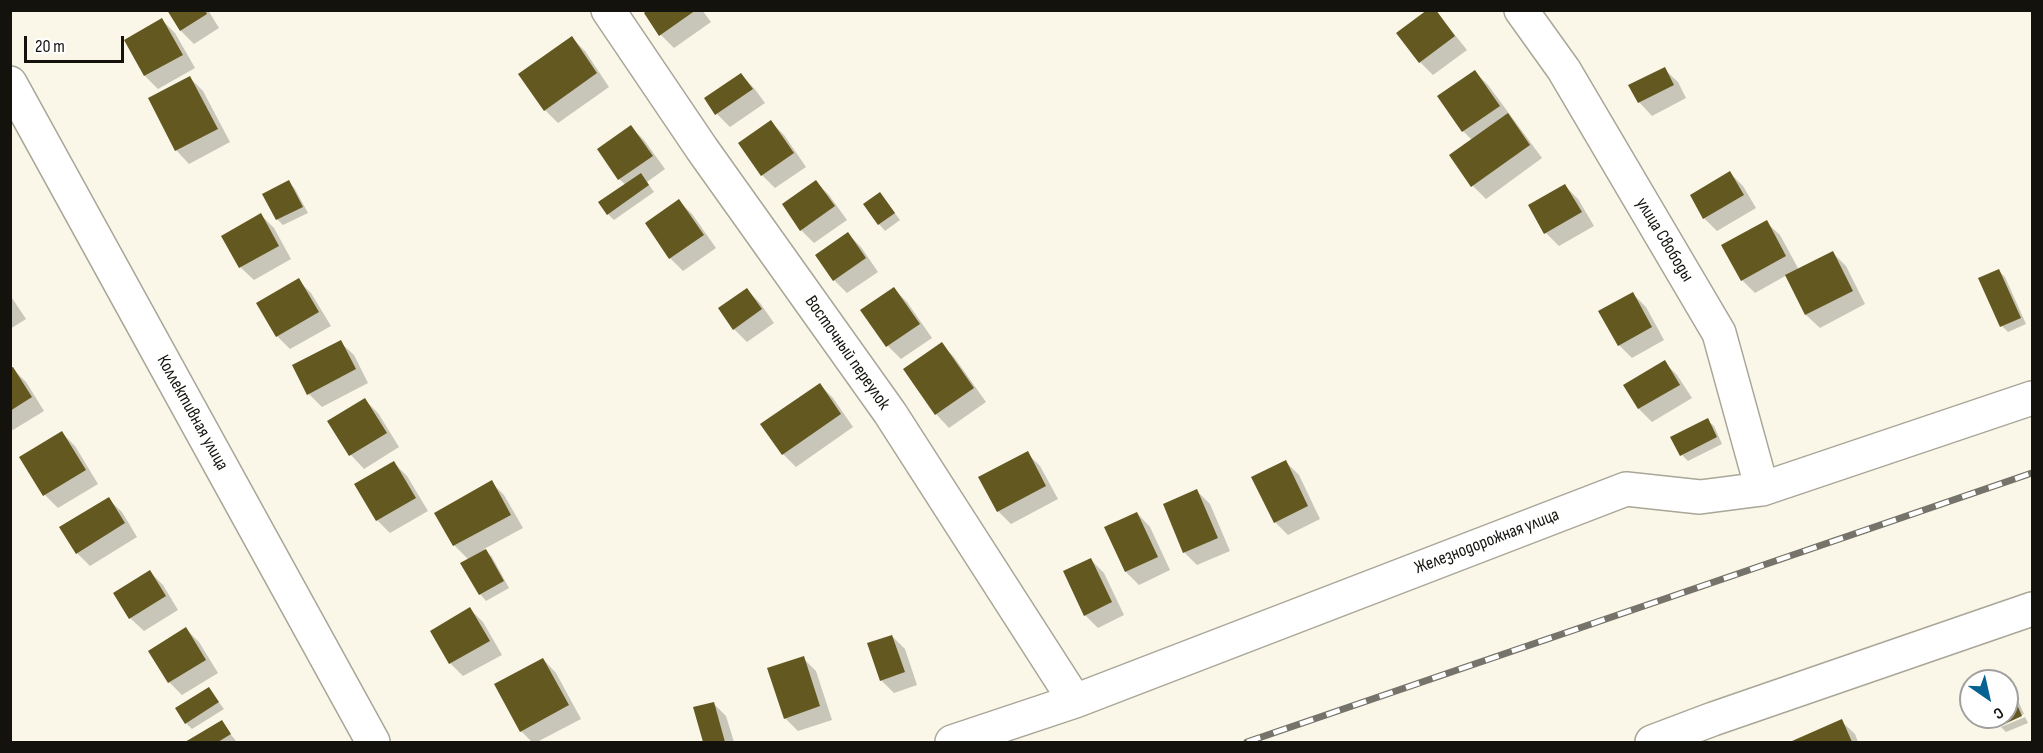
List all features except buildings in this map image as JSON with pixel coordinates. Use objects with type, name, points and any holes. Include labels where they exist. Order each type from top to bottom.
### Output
[{"type":"street","name":"Восточный переулок","points":[[608,10],[709,159],[890,413],[1075,701]]},
{"type":"street","name":"улица Свободы","points":[[1521,10],[1564,70],[1719,333],[1762,489]]},
{"type":"street","name":"Коллективная улица","points":[[10,83],[373,742]]},
{"type":"street","name":"Железнодорожная улица","points":[[952,742],[1075,701],[1626,489],[1700,497],[1762,489],[2032,398]]},
{"type":"street","points":[[1652,742],[2032,609]]},
{"type":"railway","points":[[1247,742],[2032,473]]}]
